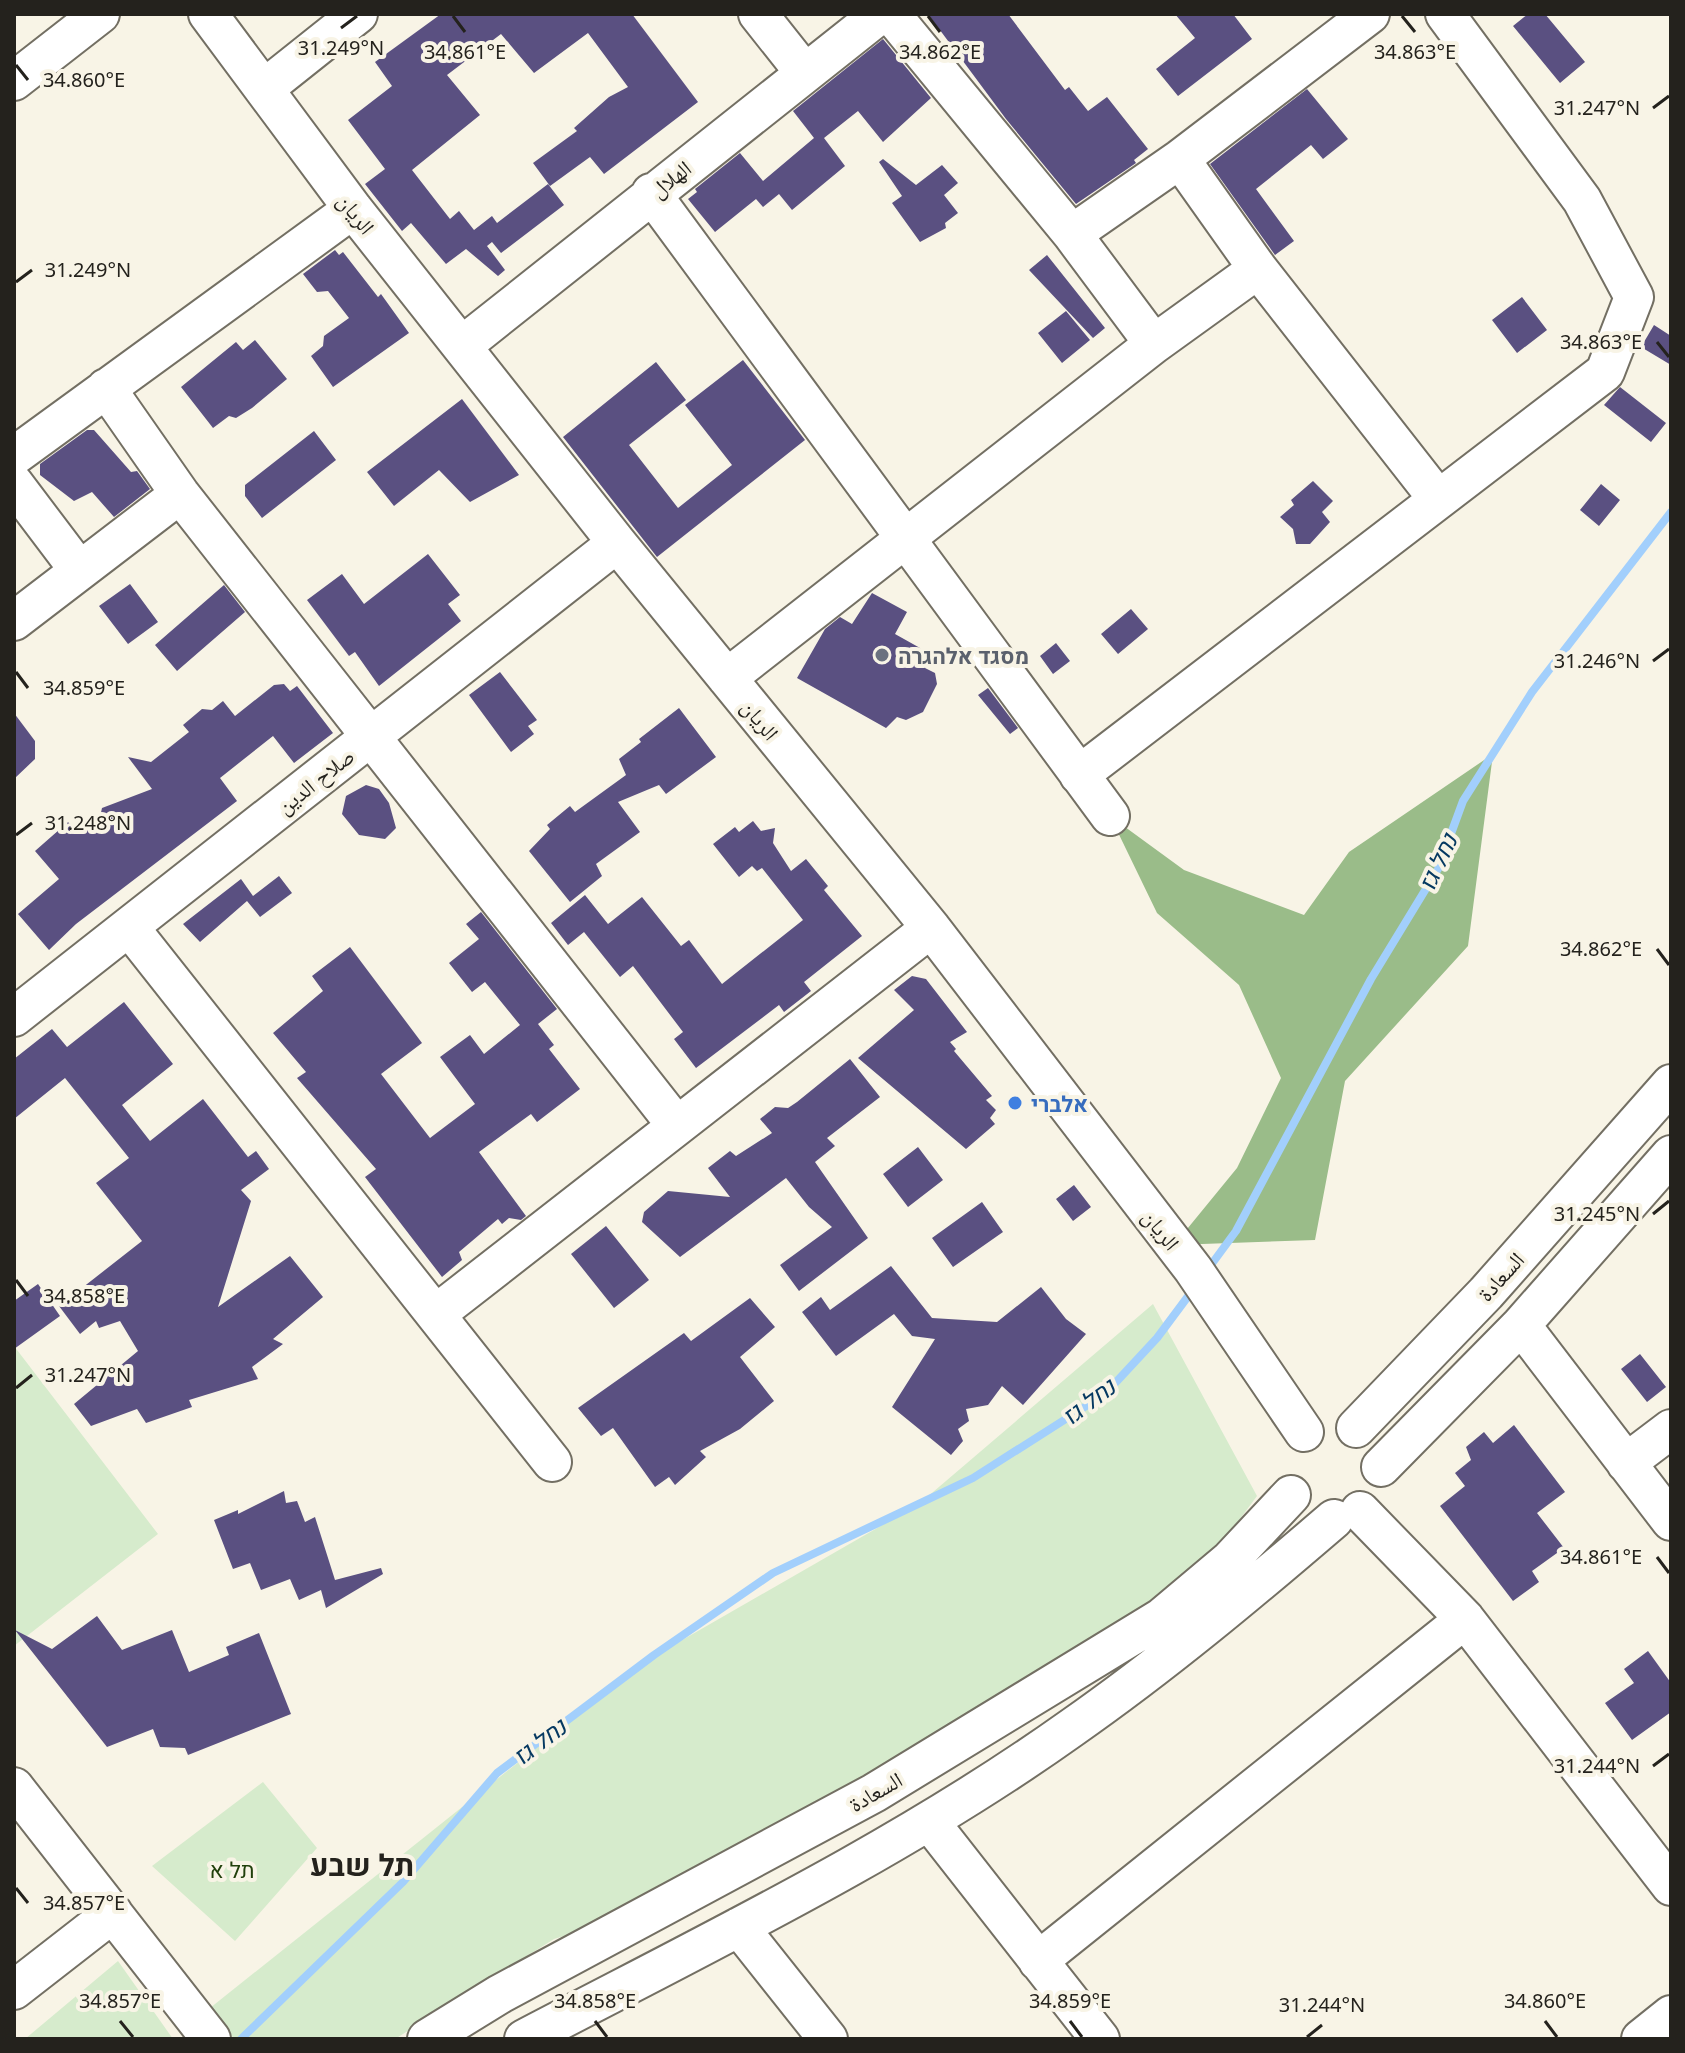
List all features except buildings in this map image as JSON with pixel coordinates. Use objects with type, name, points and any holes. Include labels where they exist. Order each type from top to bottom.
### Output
[{"type":"street","points":[[14,81],[100,14]]},
{"type":"street","name":"الريان","points":[[208,14],[353,209],[617,543],[931,928],[1193,1269],[1304,1432]]},
{"type":"street","points":[[265,88],[358,14]]},
{"type":"street","points":[[758,14],[804,72]]},
{"type":"street","name":"الهلال","points":[[463,345],[880,14]]},
{"type":"street","points":[[891,14],[1072,234],[1154,344]]},
{"type":"street","points":[[1072,234],[1180,159],[1370,14]]},
{"type":"street","points":[[1079,775],[1605,372],[1634,297],[1582,200],[1445,14]]},
{"type":"street","points":[[1180,159],[1258,269],[1438,499]]},
{"type":"street","points":[[651,193],[1110,816]]},
{"type":"street","points":[[14,456],[353,209]]},
{"type":"street","points":[[727,678],[1154,344],[1258,269]]},
{"type":"street","points":[[106,388],[180,494],[677,1126]]},
{"type":"street","points":[[14,484],[79,570]]},
{"type":"street","points":[[14,621],[180,494]]},
{"type":"street","name":"صلاح الدين","points":[[14,1017],[617,543]]},
{"type":"street","points":[[129,927],[552,1462]]},
{"type":"street","points":[[436,1314],[931,928]]},
{"type":"street","name":"السعادة","points":[[1356,1428],[1486,1293],[1671,1084]]},
{"type":"street","points":[[1381,1467],[1521,1325],[1671,1155]]},
{"type":"street","points":[[1521,1325],[1671,1521]]},
{"type":"street","points":[[524,2039],[739,1927],[929,1821],[1068,1731],[1192,1640],[1347,1515],[1379,1484],[1381,1467],[1377,1452],[1356,1428],[1341,1423],[1324,1423],[1304,1432],[1286,1458],[1285,1475],[1291,1495],[1304,1509],[1318,1517],[1347,1515],[1465,1619],[1671,1886]]},
{"type":"street","points":[[1626,1463],[1671,1429]]},
{"type":"street","name":"السعادة","points":[[427,2039],[500,1994],[874,1793],[1161,1618],[1230,1560],[1291,1495]]},
{"type":"street","points":[[1038,1961],[1465,1619]]},
{"type":"street","points":[[14,1787],[211,2039]]},
{"type":"street","points":[[929,1821],[1038,1961],[1091,2036]]},
{"type":"street","points":[[14,1990],[113,1913]]},
{"type":"street","points":[[739,1927],[828,2039]]},
{"type":"street","points":[[1641,2039],[1671,2015]]},
{"type":"green space","points":[[1493,754],[1468,946],[1345,1081],[1315,1240],[1174,1245],[1237,1168],[1281,1078],[1239,985],[1157,913],[1110,816],[1184,870],[1304,915],[1349,852]]},
{"type":"green space","points":[[1153,1304],[1257,1496],[1175,1606],[945,1737],[581,1931],[554,1939],[395,2039],[234,2039],[210,2008],[644,1662],[919,1504]]},
{"type":"green space","points":[[14,1346],[158,1534],[14,1646]]},
{"type":"green space","name":"תל א","points":[[263,1782],[317,1848],[235,1941],[152,1866]]},
{"type":"green space","points":[[118,1961],[173,2039],[25,2039]]},
{"type":"waterway","name":"נחל גז","points":[[1208,1269],[1236,1231],[1371,979],[1438,869],[1463,801],[1532,692],[1671,512]]},
{"type":"waterway","name":"נחל גז","points":[[241,2039],[403,1882],[497,1773],[654,1655],[773,1573],[973,1478],[1105,1394],[1157,1338],[1195,1287]]},
{"type":"place","name":"מסגד אלהגרה","points":[[882,655]]},
{"type":"place","name":"אלברי","points":[[1015,1103]]},
{"type":"district","name":"תל שבע","points":[[362,1864]]}]
